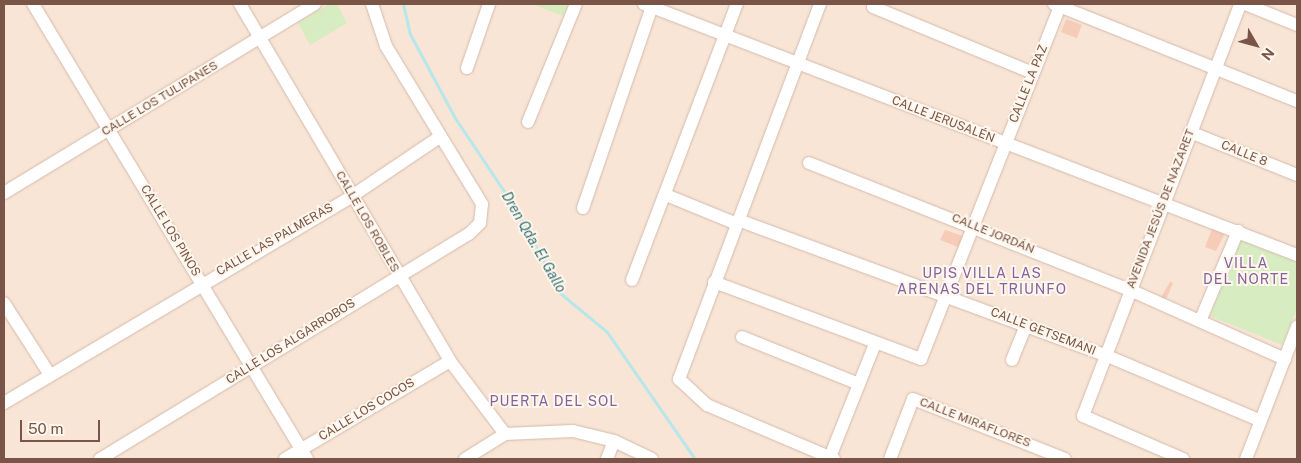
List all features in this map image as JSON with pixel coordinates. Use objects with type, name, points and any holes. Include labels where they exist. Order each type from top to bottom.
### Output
[{"type":"street","name":"CALLE LOS PINOS","points":[[33,4],[304,454]]},
{"type":"street","name":"CALLE LOS ROBLES","points":[[240,4],[450,361],[505,434]]},
{"type":"street","name":"CALLE LOS TULIPANES","points":[[4,193],[315,4]]},
{"type":"street","points":[[372,4],[386,46],[441,136]]},
{"type":"street","points":[[467,68],[489,4]]},
{"type":"street","points":[[528,122],[576,4]]},
{"type":"street","points":[[632,280],[666,195],[737,4]]},
{"type":"street","points":[[714,282],[875,344],[832,458],[707,405],[679,379],[714,282],[820,4]]},
{"type":"street","points":[[1058,4],[1297,100]]},
{"type":"street","name":"CALLE LA PAZ","points":[[875,344],[920,359],[1033,73],[1058,4]]},
{"type":"street","name":"AVENIDA JESÚS DE NAZARET","points":[[1183,459],[1083,416],[1163,201],[1240,4]]},
{"type":"street","points":[[1245,4],[1297,25]]},
{"type":"street","points":[[583,208],[650,5]]},
{"type":"street","name":"CALLE JERUSALÉN","points":[[650,5],[1005,144],[1163,201],[1297,255]]},
{"type":"street","points":[[873,7],[1033,73]]},
{"type":"street","name":"CALLE 8","points":[[1190,132],[1297,175]]},
{"type":"street","name":"CALLE LAS PALMERAS","points":[[4,403],[201,282],[352,196],[441,136]]},
{"type":"street","name":"CALLE LOS ALGARROBOS","points":[[100,459],[252,367],[398,275],[469,234],[480,223],[482,204],[441,136]]},
{"type":"street","name":"CALLE JORDÁN","points":[[809,163],[973,226],[1130,290],[1285,359]]},
{"type":"street","name":"CALLE GETSEMANI","points":[[666,195],[945,295],[1105,355],[1261,421]]},
{"type":"street","points":[[1200,321],[1238,231]]},
{"type":"street","points":[[4,302],[50,375]]},
{"type":"street","points":[[1012,360],[1026,325]]},
{"type":"street","points":[[1246,459],[1297,327]]},
{"type":"street","points":[[742,337],[859,384]]},
{"type":"street","name":"CALLE LOS COCOS","points":[[285,459],[304,454],[450,361]]},
{"type":"street","name":"CALLE MIRAFLORES","points":[[890,459],[913,399],[1065,459]]},
{"type":"street","points":[[465,459],[505,434],[573,431],[614,441],[652,459]]},
{"type":"street","points":[[607,459],[614,441]]},
{"type":"shaded area","points":[[4,4],[1297,4],[1297,459],[4,459]]},
{"type":"green space","points":[[329,4],[337,4],[347,23],[310,45],[298,23]]},
{"type":"green space","points":[[532,4],[567,4],[563,16]]},
{"type":"green space","points":[[1242,236],[1297,258],[1297,309],[1282,345],[1210,316]]},
{"type":"building","points":[[1066,19],[1082,25],[1077,38],[1061,32]]},
{"type":"building","points":[[1212,229],[1225,233],[1216,251],[1205,247]]},
{"type":"building","points":[[945,230],[963,236],[958,247],[940,240]]},
{"type":"building","points":[[1170,282],[1173,283],[1166,299],[1161,297]]},
{"type":"waterway","name":"Dren Qda. El Gallo","points":[[403,4],[410,34],[455,118],[514,206],[560,293],[607,332],[695,459]]},
{"type":"district","name":"VILLA DEL NORTE","points":[[1246,272]]},
{"type":"district","name":"UPIS VILLA LAS ARENAS DEL TRIUNFO","points":[[982,282]]},
{"type":"district","name":"PUERTA DEL SOL","points":[[554,401]]}]
